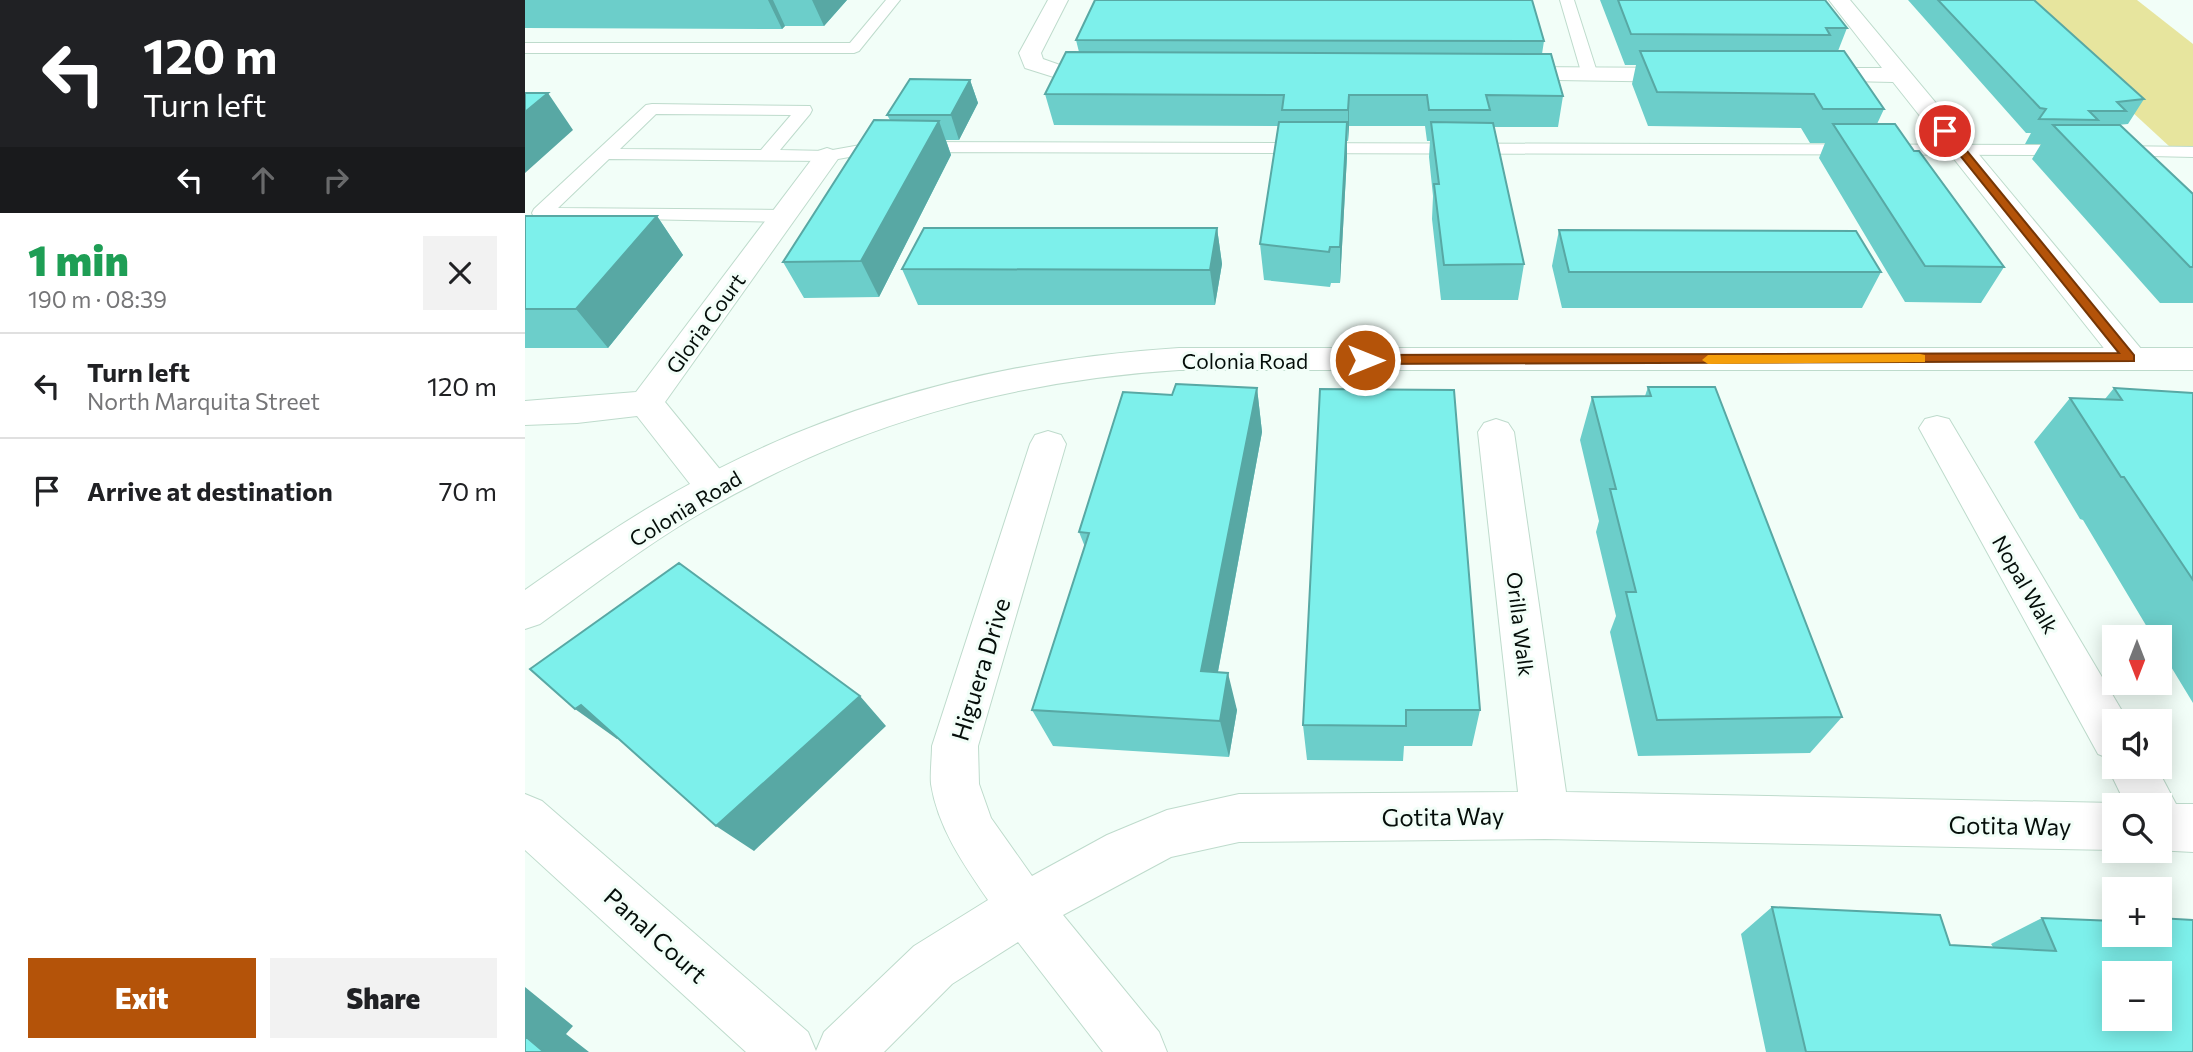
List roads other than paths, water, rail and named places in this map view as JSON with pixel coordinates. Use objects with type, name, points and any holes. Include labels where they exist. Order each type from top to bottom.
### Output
[{"type":"street","points":[[1058,0],[1030,53],[1033,63],[1061,73],[1131,73]]},
{"type":"street","points":[[1839,0],[2130,358]]},
{"type":"street","points":[[1479,74],[1711,75]]},
{"type":"street","points":[[1792,75],[1899,75]]},
{"type":"street","name":"Gloria Court","points":[[646,403],[827,156]]},
{"type":"street","name":"Colonia Road","points":[[525,612],[600,558],[714,488],[792,450],[916,403],[1009,380],[1090,366],[1179,359],[2193,359]]},
{"type":"street","points":[[525,413],[577,411],[646,403],[714,488]]},
{"type":"street","name":"Nopal Walk","points":[[1937,428],[2102,718]]},
{"type":"street","name":"Orilla Walk","points":[[1496,432],[1545,815]]},
{"type":"street","name":"Higuera Drive","points":[[1048,444],[955,746],[955,784],[971,832],[1024,908],[1139,1052]]},
{"type":"street","name":"Gotita Way","points":[[844,1052],[933,965],[1024,908],[1125,853],[1167,834],[1240,818],[1545,815],[2102,827]]},
{"type":"street","name":"Panal Court","points":[[525,818],[788,1052]]},
{"type":"lane","points":[[525,48],[853,48],[893,0]]},
{"type":"lane","points":[[1567,0],[1590,75]]},
{"type":"lane","points":[[766,155],[804,110],[652,109],[541,213],[783,216]]},
{"type":"lane","points":[[605,153],[827,156],[877,148],[1961,149],[2193,152]]}]
